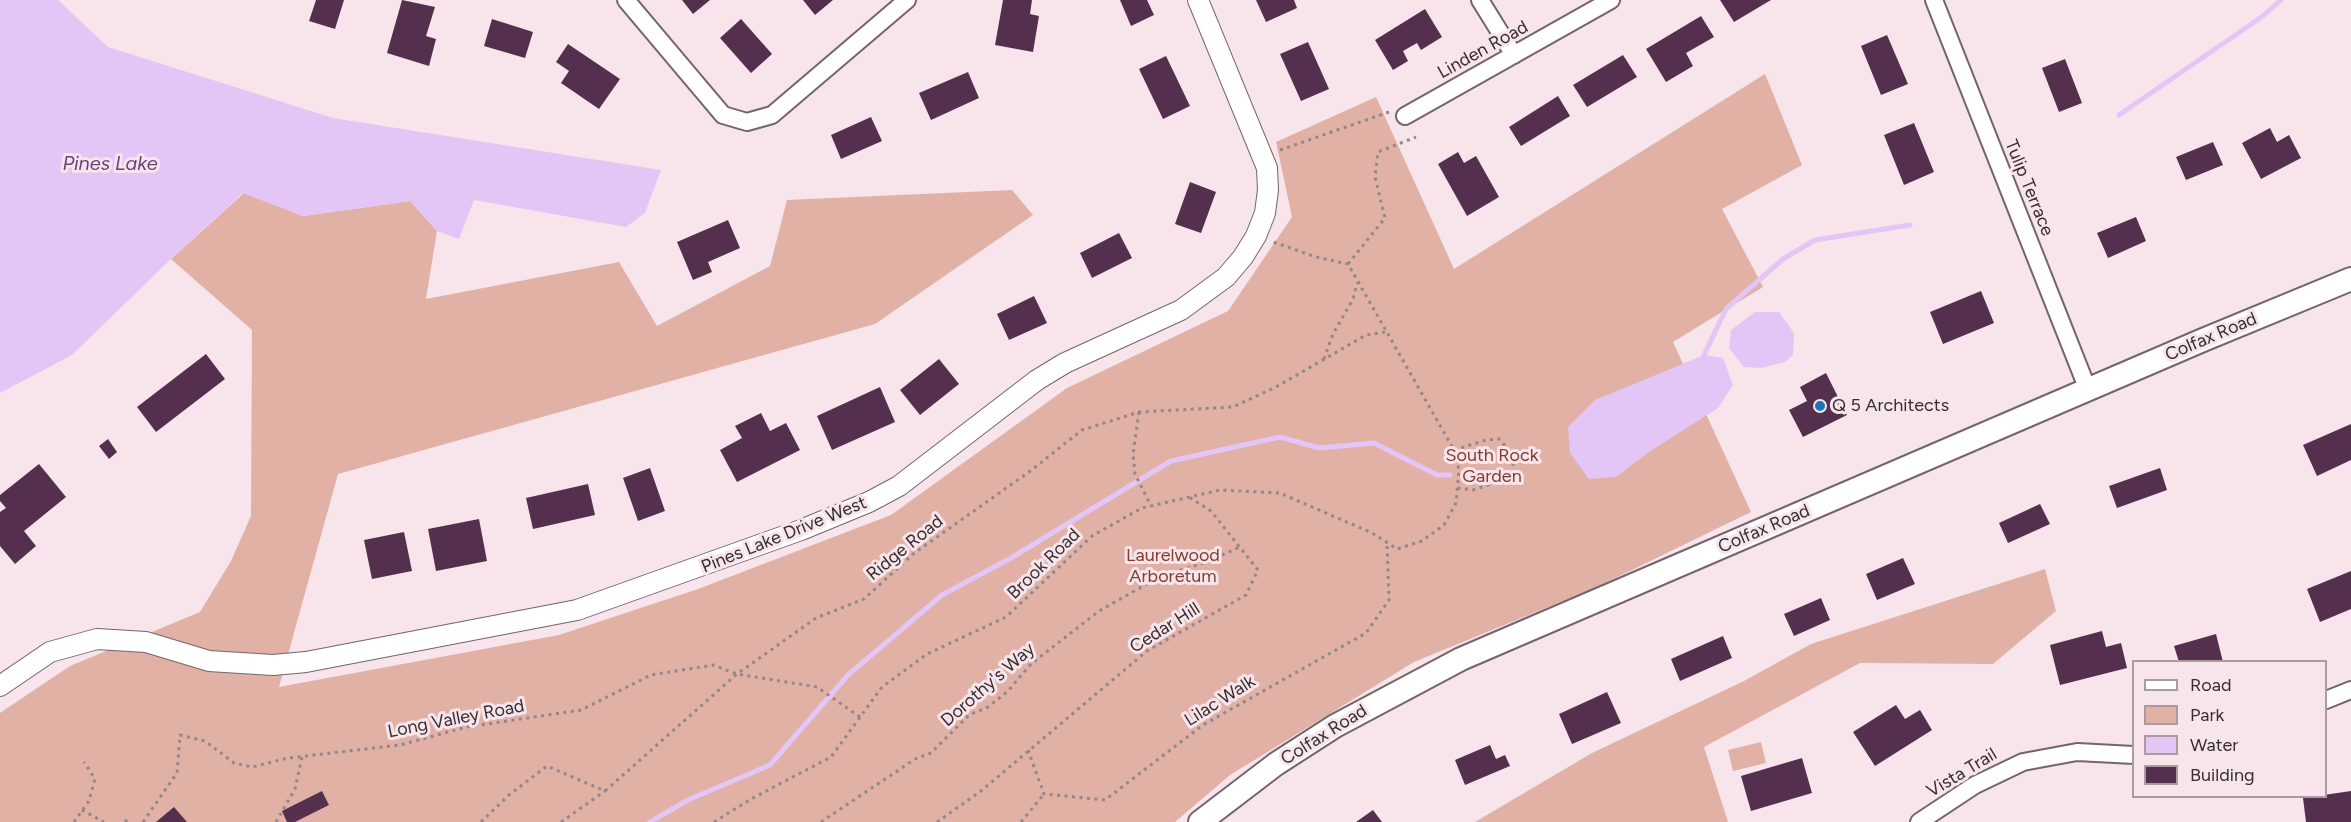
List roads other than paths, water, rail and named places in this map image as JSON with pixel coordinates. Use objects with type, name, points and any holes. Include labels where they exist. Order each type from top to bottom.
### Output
[{"type":"main road","name":"Colfax Road","points":[[1200,822],[1276,764],[1335,726],[1461,659],[2088,390],[2350,282]]},
{"type":"street","points":[[626,0],[723,115],[733,120],[747,122],[766,118],[907,0]]},
{"type":"street","name":"Pines Lake Drive West","points":[[0,686],[50,652],[97,639],[146,642],[209,661],[273,665],[318,659],[577,610],[801,530],[869,502],[899,486],[1037,380],[1065,363],[1181,310],[1205,295],[1243,257],[1256,236],[1265,213],[1268,190],[1267,168],[1198,0]]},
{"type":"street","points":[[1480,0],[1514,55]]},
{"type":"street","name":"Linden Road","points":[[1401,113],[1514,55],[1611,0]]},
{"type":"street","name":"Tulip Terrace","points":[[1934,0],[2088,390]]},
{"type":"street","points":[[2327,699],[2351,690]]},
{"type":"street","name":"Vista Trail","points":[[1919,822],[1975,785],[2023,762],[2077,753],[2132,755]]},
{"type":"water","name":"Pines Lake","points":[[0,0],[58,0],[108,47],[333,118],[661,170],[645,213],[626,227],[474,200],[459,239],[437,231],[410,201],[303,216],[243,193],[72,355],[0,393]]},
{"type":"water","points":[[1755,312],[1779,312],[1794,333],[1793,355],[1785,362],[1761,368],[1744,367],[1729,348],[1731,330]]},
{"type":"water","points":[[1704,355],[1723,358],[1733,385],[1718,408],[1649,452],[1616,477],[1589,479],[1570,453],[1568,427],[1595,400]]},
{"type":"waterway","points":[[2119,115],[2263,16],[2281,0]]},
{"type":"waterway","points":[[1704,355],[1726,309],[1783,259],[1815,240],[1910,225]]},
{"type":"waterway","points":[[650,822],[688,800],[770,765],[848,675],[942,595],[1011,558],[1171,461],[1280,437],[1319,448],[1374,443],[1437,475],[1450,475]]},
{"type":"waterway","points":[[1463,473],[1511,472]]},
{"type":"place","name":"Q 5 Architects","points":[[1820,406]]},
{"type":"park label","name":"South Rock Garden","points":[[1492,466]]},
{"type":"park label","name":"Laurelwood Arboretum","points":[[1173,566]]}]
